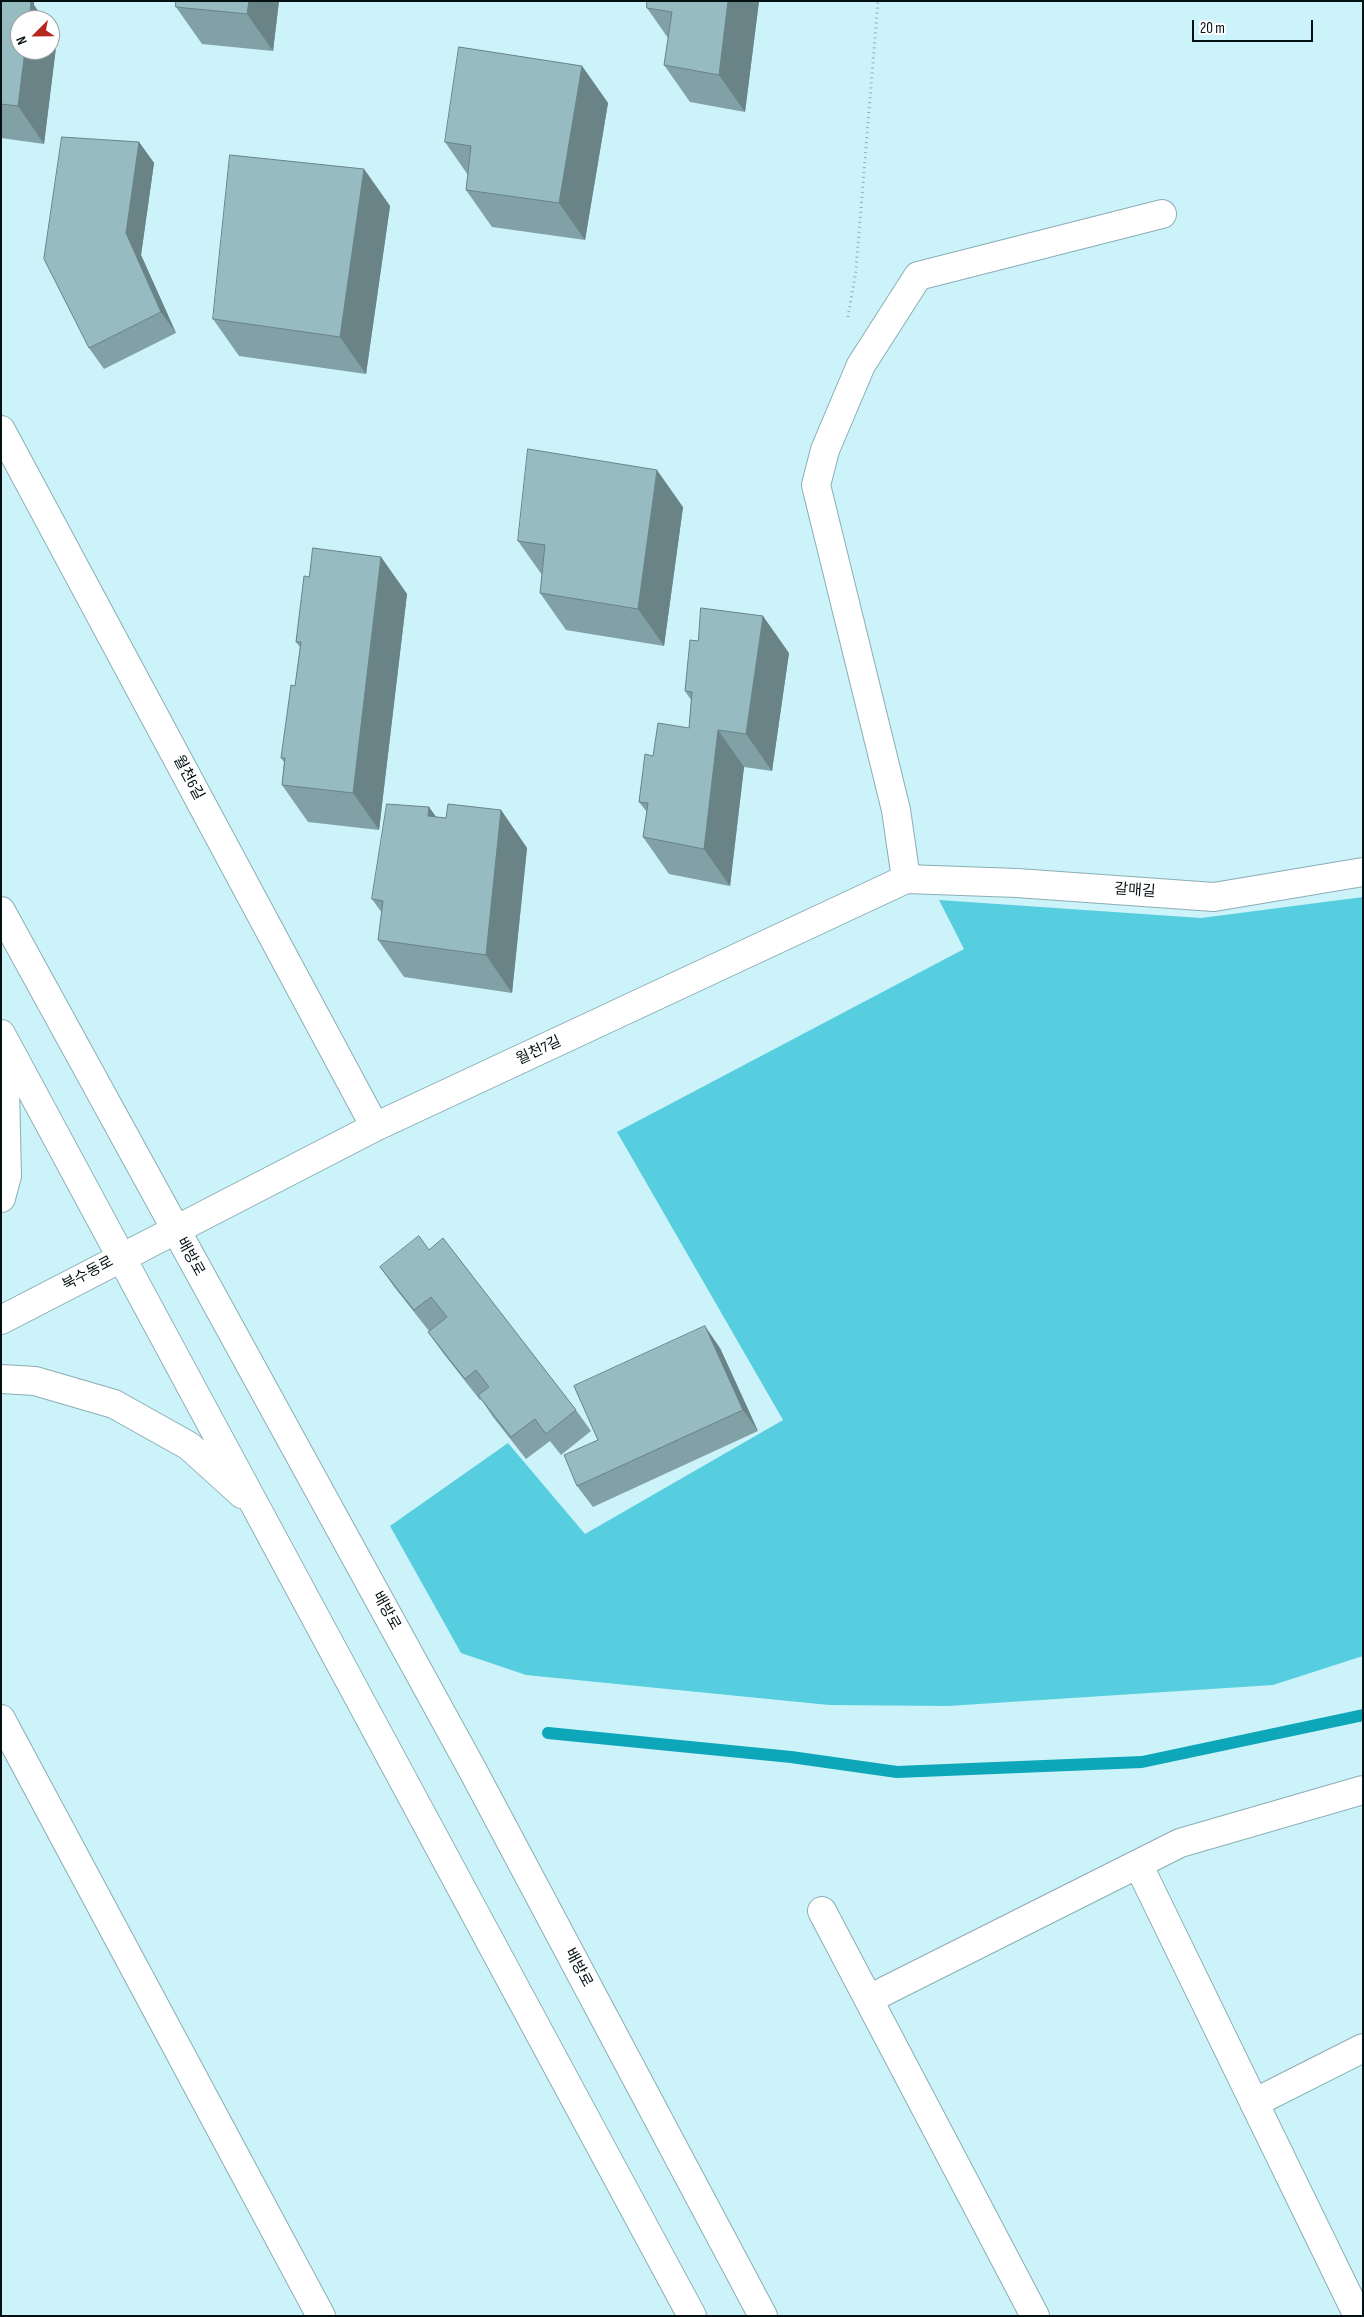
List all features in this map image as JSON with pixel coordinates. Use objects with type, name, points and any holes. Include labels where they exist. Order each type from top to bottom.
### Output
[{"type":"street","points":[[906,878],[896,810],[816,485],[825,450],[861,365],[918,276],[1162,214]]},
{"type":"street","name":"월천6길","points":[[1,430],[375,1127]]},
{"type":"street","name":"갈매길","points":[[906,878],[1018,883],[1214,897],[1363,872]]},
{"type":"street","name":"월천7길","points":[[175,1229],[375,1127],[906,878]]},
{"type":"street","name":"배방로","points":[[1,911],[472,1769],[763,2316]]},
{"type":"street","points":[[1,1034],[692,2316]]},
{"type":"street","points":[[1,1077],[4,1089],[6,1176],[1,1198]]},
{"type":"street","name":"북수동로","points":[[1,1320],[175,1229]]},
{"type":"street","points":[[1,1379],[35,1381],[114,1404],[189,1446],[256,1506]]},
{"type":"street","points":[[1,1719],[321,2316]]},
{"type":"street","points":[[870,1999],[1180,1843],[1363,1790]]},
{"type":"street","points":[[1138,1864],[1358,2316]]},
{"type":"street","points":[[822,1911],[870,1999],[1035,2316]]},
{"type":"street","points":[[1254,2103],[1363,2048]]},
{"type":"path","points":[[846,327],[856,270],[878,1]]},
{"type":"shaded area","points":[[1363,897],[1363,1656],[1273,1685],[948,1706],[829,1705],[526,1675],[461,1653],[390,1526],[508,1443],[585,1534],[783,1420],[617,1132],[964,949],[939,900],[1201,918]]},
{"type":"building","points":[[1,1],[31,2],[30,10],[10,10],[10,60],[24,60],[18,106],[1,104]]},
{"type":"building","points":[[176,1],[249,1],[247,14],[176,7]]},
{"type":"building","points":[[647,1],[728,1],[719,75],[664,65],[672,12],[647,8]]},
{"type":"building","points":[[459,47],[582,66],[559,203],[466,190],[471,146],[445,142]]},
{"type":"building","points":[[62,137],[139,142],[126,233],[161,312],[89,348],[44,259]]},
{"type":"building","points":[[230,155],[364,169],[340,337],[213,319]]},
{"type":"building","points":[[528,449],[657,470],[638,609],[540,593],[545,545],[518,541]]},
{"type":"building","points":[[313,548],[381,557],[353,793],[282,785],[285,758],[281,758],[291,685],[295,686],[301,642],[296,642],[304,576],[309,577]]},
{"type":"building","points":[[701,608],[763,616],[746,734],[718,730],[704,849],[643,837],[648,803],[639,802],[645,754],[653,756],[658,723],[689,728],[692,692],[685,691],[690,640],[698,641]]},
{"type":"building","points":[[387,804],[429,807],[428,816],[446,818],[448,804],[501,810],[486,955],[378,940],[383,901],[372,899]]},
{"type":"building","points":[[419,1236],[429,1250],[443,1238],[576,1410],[546,1434],[535,1419],[511,1437],[478,1395],[489,1387],[476,1370],[465,1379],[428,1332],[447,1317],[431,1297],[414,1310],[380,1267]]},
{"type":"building","points":[[705,1326],[743,1410],[577,1486],[564,1455],[598,1440],[574,1386]]},
{"type":"waterway","points":[[548,1733],[791,1757],[897,1772],[1142,1762],[1363,1715]]}]
